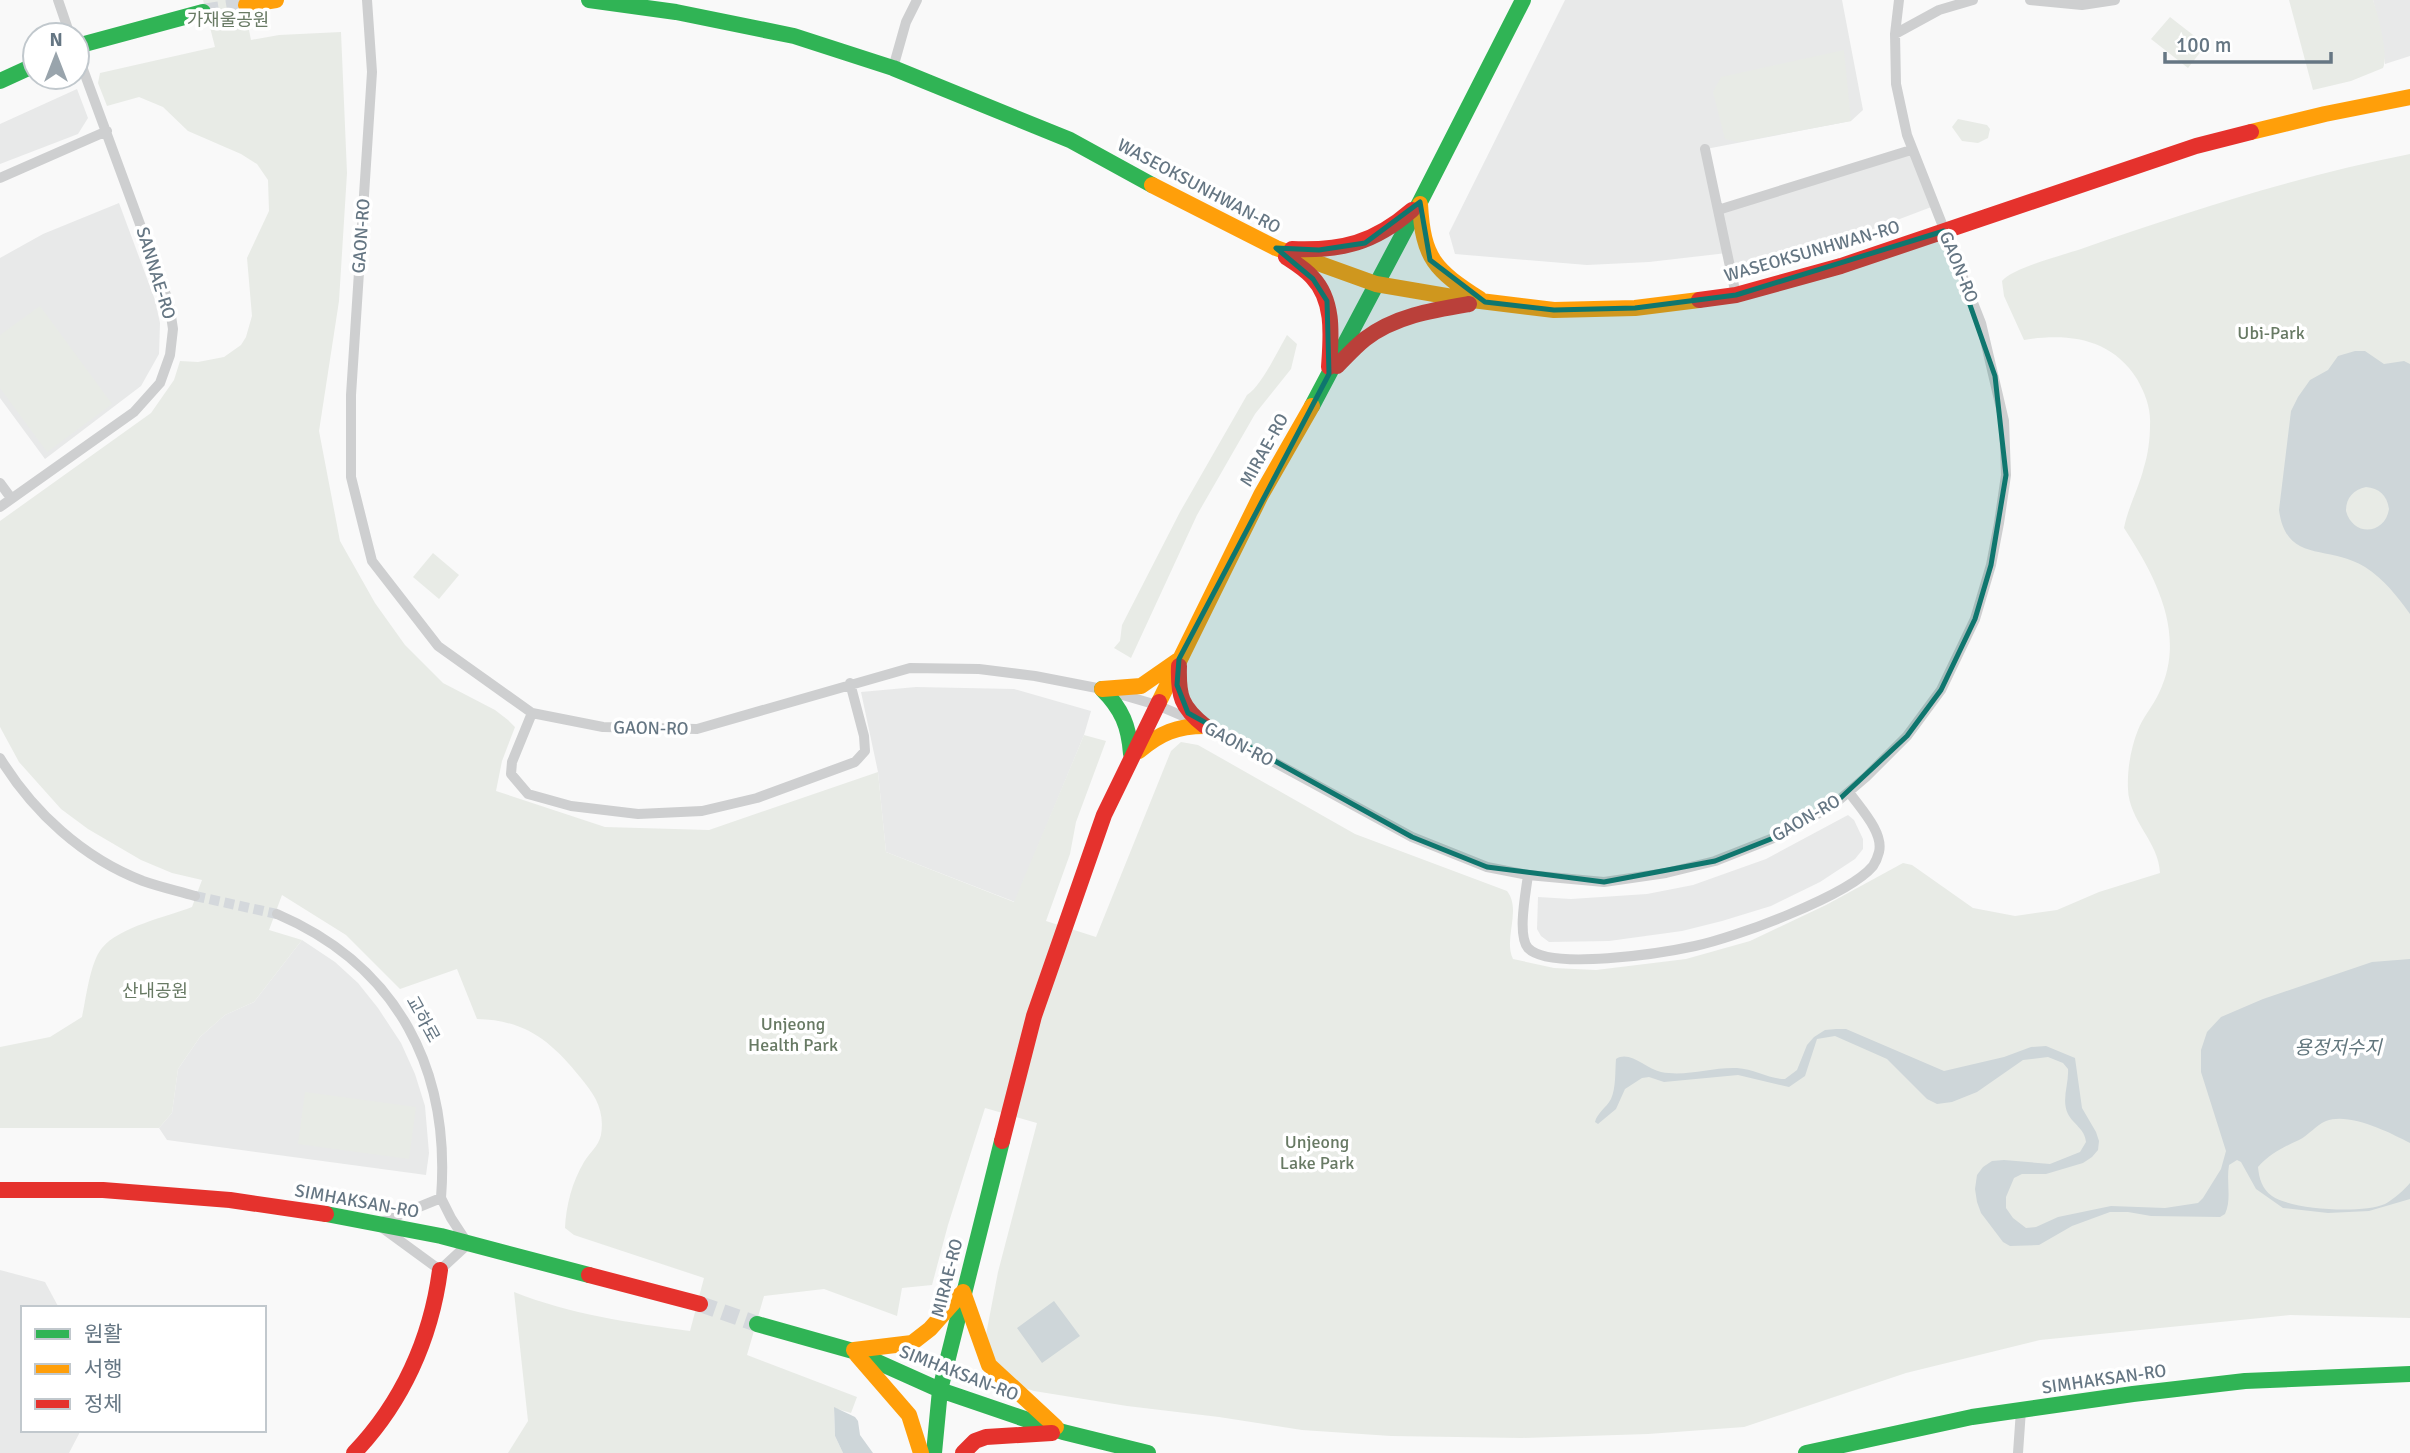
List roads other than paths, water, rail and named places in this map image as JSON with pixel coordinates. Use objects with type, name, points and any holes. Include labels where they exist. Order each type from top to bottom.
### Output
[{"type":"street","points":[[58,0],[65,21]]},
{"type":"street","points":[[246,5],[276,0]]},
{"type":"street","name":"GAON-RO","points":[[367,0],[372,72],[351,395],[351,477],[372,561],[438,646],[532,713],[603,727],[697,729],[910,668],[966,669],[1035,676],[1102,689],[1157,705],[1205,726],[1412,837],[1488,867],[1528,875],[1604,882],[1665,873],[1715,861],[1776,837],[1832,806],[1907,736],[1941,690],[1975,619],[1991,565],[1999,523],[2006,475],[2004,421],[1981,323],[1911,150],[1896,85],[1895,34],[1899,0]]},
{"type":"street","name":"WASEOKSUNHWAN-RO","points":[[589,0],[676,12],[794,36],[893,68],[1070,140],[1185,204],[1276,248],[1376,284],[1554,310],[1635,308],[1736,295],[1840,266],[2196,146],[2325,114],[2410,97]]},
{"type":"street","points":[[893,68],[906,22],[917,0]]},
{"type":"street","name":"MIRAE-RO","points":[[933,1453],[940,1390],[1034,1016],[1104,815],[1261,495],[1329,374],[1523,0]]},
{"type":"street","points":[[1895,34],[1951,5],[1972,0]]},
{"type":"street","points":[[2030,0],[2082,5],[2115,0]]},
{"type":"street","points":[[1951,5],[1962,13]]},
{"type":"street","points":[[91,42],[202,12]]},
{"type":"street","points":[[0,81],[21,71]]},
{"type":"street","name":"SANNAE-RO","points":[[0,507],[134,412],[160,383],[170,355],[173,330],[169,303],[91,89]]},
{"type":"street","points":[[0,178],[107,131]]},
{"type":"street","points":[[1705,149],[1736,295]]},
{"type":"street","points":[[1718,210],[1911,150]]},
{"type":"street","points":[[1276,248],[1319,250],[1365,243],[1399,222],[1420,202]]},
{"type":"street","points":[[1420,202],[1421,231],[1430,260],[1448,279],[1485,302]]},
{"type":"street","points":[[1276,248],[1313,279],[1327,301],[1331,333],[1329,374]]},
{"type":"street","points":[[1329,374],[1369,337],[1396,321],[1428,311],[1485,302]]},
{"type":"street","points":[[0,483],[11,498]]},
{"type":"street","points":[[1102,689],[1141,686],[1179,659]]},
{"type":"street","points":[[1179,659],[1177,685],[1180,700],[1188,713],[1205,726]]},
{"type":"street","points":[[532,713],[512,762],[511,774],[528,794],[570,806],[638,814],[702,811],[757,798],[855,762],[865,751],[864,736],[850,684]]},
{"type":"street","points":[[1102,689],[1125,713],[1130,728],[1131,758]]},
{"type":"street","points":[[1131,758],[1154,737],[1168,729],[1182,725],[1205,726]]},
{"type":"street","points":[[0,758],[15,782],[50,821],[79,845],[102,861],[143,881],[195,896]]},
{"type":"street","points":[[1528,875],[1522,933],[1528,947],[1536,954],[1574,960],[1598,959],[1696,946],[1786,916],[1850,884],[1874,866],[1880,850],[1879,841],[1849,792]]},
{"type":"street","name":"교하로","points":[[277,915],[331,942],[364,969],[390,1000],[411,1034],[429,1073],[438,1105],[443,1171],[442,1198]]},
{"type":"street","name":"SIMHAKSAN-RO","points":[[0,1190],[103,1190],[230,1200],[353,1218],[468,1244],[700,1304]]},
{"type":"street","points":[[354,1453],[370,1438],[400,1395],[424,1335],[439,1287],[440,1270],[468,1244],[442,1198],[377,1224]]},
{"type":"street","points":[[377,1224],[440,1270]]},
{"type":"street","points":[[853,1351],[912,1342],[930,1329],[963,1292],[989,1365],[1063,1432]]},
{"type":"street","name":"SIMHAKSAN-RO","points":[[757,1324],[853,1351],[940,1390],[1063,1432],[1148,1453]]},
{"type":"street","points":[[853,1351],[909,1415],[921,1453]]},
{"type":"street","name":"SIMHAKSAN-RO","points":[[1806,1453],[1972,1417],[2021,1410],[2245,1381],[2410,1374]]},
{"type":"street","points":[[2018,1453],[2021,1410]]},
{"type":"street","points":[[963,1453],[975,1441],[986,1437],[1063,1432]]},
{"type":"water","points":[[2365,351],[2384,364],[2404,361],[2410,364],[2410,614],[2384,582],[2365,567],[2351,560],[2300,546],[2290,538],[2283,527],[2279,510],[2291,411],[2310,380],[2328,370],[2338,356]],"holes":[[[2366,487],[2384,496],[2389,509],[2382,524],[2369,530],[2355,525],[2346,511],[2346,506],[2354,492]]]},
{"type":"water","name":"용정저수지","points":[[2410,959],[2410,1143],[2369,1124],[2335,1119],[2322,1123],[2258,1167],[2262,1183],[2272,1196],[2295,1205],[2327,1209],[2360,1209],[2385,1204],[2410,1183],[2410,1199],[2369,1211],[2328,1213],[2283,1208],[2256,1189],[2241,1162],[2237,1160],[2229,1165],[2228,1202],[2225,1214],[2220,1217],[2151,1216],[2110,1212],[2072,1226],[2039,1245],[2010,1246],[2003,1242],[1981,1213],[1975,1189],[1977,1175],[1992,1161],[2050,1164],[2080,1152],[2086,1142],[2066,1109],[2068,1069],[2063,1063],[2048,1057],[2023,1060],[1977,1092],[1952,1102],[1937,1104],[1927,1099],[1887,1059],[1835,1036],[1817,1039],[1805,1076],[1789,1087],[1738,1075],[1664,1082],[1649,1077],[1642,1078],[1625,1089],[1616,1109],[1598,1124],[1595,1122],[1611,1099],[1615,1085],[1616,1059],[1621,1057],[1632,1058],[1661,1072],[1737,1068],[1785,1079],[1797,1070],[1807,1045],[1825,1030],[1846,1029],[1944,1071],[2004,1057],[2031,1047],[2046,1046],[2075,1058],[2082,1108],[2096,1132],[2098,1150],[2083,1163],[2046,1174],[2022,1174],[2014,1178],[2006,1197],[2006,1208],[2013,1218],[2026,1228],[2036,1227],[2058,1217],[2111,1206],[2165,1208],[2198,1203],[2221,1169],[2226,1151],[2201,1072],[2201,1050],[2207,1032],[2221,1017],[2263,999],[2372,962]]},
{"type":"water","points":[[1054,1301],[1080,1336],[1042,1363],[1017,1328]]},
{"type":"water","points":[[834,1407],[855,1417],[860,1435],[873,1453],[843,1453],[835,1436]]},
{"type":"tunnel","points":[[203,12],[246,5]]},
{"type":"tunnel","points":[[195,896],[277,914]]},
{"type":"tunnel","points":[[700,1304],[757,1324]]},
{"type":"park label","name":"가재울공원","points":[[228,20]]},
{"type":"park label","name":"Ubi-Park","points":[[2271,333]]},
{"type":"park label","name":"산내공원","points":[[155,991]]},
{"type":"park label","name":"Unjeong Health Park","points":[[793,1034]]},
{"type":"park label","name":"Unjeong Lake Park","points":[[1317,1152]]}]
